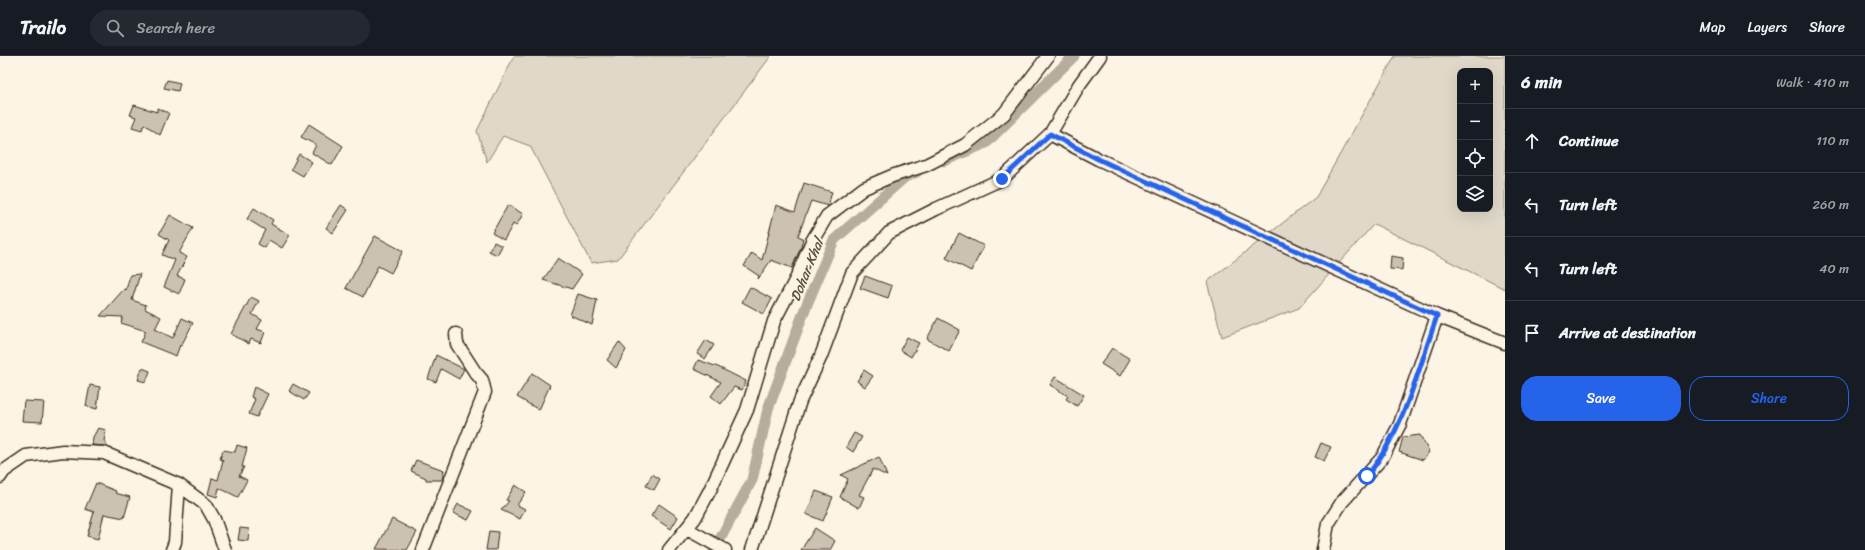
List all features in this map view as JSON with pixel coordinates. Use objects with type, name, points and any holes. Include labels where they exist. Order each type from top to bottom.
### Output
[{"type":"street","points":[[669,550],[695,518],[710,490],[747,410],[774,321],[797,277],[812,241],[827,216],[864,188],[892,176],[926,165],[965,145],[1004,114],[1048,56]]},
{"type":"street","points":[[752,550],[800,401],[807,382],[821,356],[852,273],[889,233],[936,209],[1002,179],[1050,134],[1079,85],[1100,56]]},
{"type":"street","points":[[1050,134],[1105,163],[1437,316],[1505,343]]},
{"type":"street","points":[[1323,550],[1328,524],[1342,502],[1382,458],[1400,424],[1437,316]]},
{"type":"street","points":[[423,550],[484,392],[482,380],[457,344],[456,334]]},
{"type":"street","points":[[0,477],[4,471],[26,456],[63,451],[104,453],[179,484],[206,505],[214,519],[225,550]]},
{"type":"street","points":[[172,550],[175,542],[179,484]]},
{"type":"street","points":[[687,529],[725,550]]},
{"type":"shaded area","points":[[514,56],[771,56],[618,259],[591,263],[530,146],[503,136],[487,162],[477,131]]},
{"type":"shaded area","points":[[1395,56],[1505,56],[1505,289],[1374,224],[1299,308],[1222,337],[1207,282],[1316,197]]},
{"type":"building","points":[[167,80],[180,83],[178,91],[164,88]]},
{"type":"building","points":[[134,105],[157,112],[157,108],[169,113],[160,135],[144,124],[142,130],[132,127],[136,117],[130,115]]},
{"type":"building","points":[[309,124],[343,146],[332,165],[312,153],[316,145],[301,137]]},
{"type":"building","points":[[299,154],[312,162],[303,176],[291,169]]},
{"type":"building","points":[[804,183],[832,192],[828,206],[811,201],[798,236],[803,238],[801,247],[792,268],[771,260],[758,279],[759,276],[744,266],[752,253],[762,260],[776,205],[795,212]]},
{"type":"building","points":[[341,205],[348,210],[333,233],[326,228]]},
{"type":"building","points":[[508,205],[523,214],[516,226],[513,224],[504,240],[492,233]]},
{"type":"building","points":[[254,208],[273,220],[271,224],[290,235],[282,248],[269,240],[265,248],[258,244],[265,230],[247,219]]},
{"type":"building","points":[[170,215],[193,228],[179,253],[187,257],[177,276],[185,279],[179,294],[164,287],[175,260],[162,255],[169,240],[159,234]]},
{"type":"building","points":[[959,233],[984,246],[971,271],[946,258]]},
{"type":"building","points":[[375,236],[403,251],[391,273],[378,266],[363,297],[346,288]]},
{"type":"building","points":[[494,242],[502,246],[497,255],[489,251]]},
{"type":"building","points":[[1391,256],[1403,258],[1402,270],[1390,269]]},
{"type":"building","points":[[558,258],[582,274],[572,289],[543,280]]},
{"type":"building","points":[[140,274],[132,300],[146,305],[145,309],[161,317],[155,329],[173,338],[182,318],[193,323],[181,346],[180,345],[176,356],[141,342],[146,331],[121,323],[123,317],[100,316],[124,289],[126,290],[130,275]]},
{"type":"building","points":[[865,276],[892,286],[888,298],[860,288]]},
{"type":"building","points":[[750,287],[772,299],[764,314],[742,302]]},
{"type":"building","points":[[578,294],[597,300],[592,325],[570,315]]},
{"type":"building","points":[[251,297],[259,301],[252,314],[262,320],[257,329],[265,332],[261,343],[251,339],[249,344],[231,334]]},
{"type":"building","points":[[938,318],[960,330],[949,351],[927,339]]},
{"type":"building","points":[[907,337],[919,343],[911,357],[900,350]]},
{"type":"building","points":[[706,340],[714,345],[705,359],[697,354]]},
{"type":"building","points":[[619,342],[626,350],[616,368],[607,360]]},
{"type":"building","points":[[1112,348],[1130,359],[1120,376],[1101,364]]},
{"type":"building","points":[[436,355],[464,369],[459,379],[441,369],[436,382],[428,379]]},
{"type":"building","points":[[698,360],[718,367],[746,381],[742,390],[734,387],[721,404],[711,396],[721,382],[694,369]]},
{"type":"building","points":[[142,368],[150,371],[146,382],[138,380]]},
{"type":"building","points":[[864,370],[873,376],[865,387],[857,381]]},
{"type":"building","points":[[532,373],[550,385],[539,410],[517,397]]},
{"type":"building","points":[[1055,377],[1084,395],[1077,406],[1066,399],[1068,396],[1050,385]]},
{"type":"building","points":[[293,384],[309,393],[304,400],[289,391]]},
{"type":"building","points":[[90,385],[100,387],[97,409],[86,406]]},
{"type":"building","points":[[254,387],[268,394],[257,417],[249,414],[255,399],[251,397]]},
{"type":"building","points":[[24,401],[44,402],[42,422],[22,421]]},
{"type":"building","points":[[98,428],[106,430],[104,441],[106,442],[106,446],[92,445],[93,437]]},
{"type":"building","points":[[854,433],[862,437],[853,452],[846,447]]},
{"type":"building","points":[[1420,435],[1429,452],[1423,460],[1399,452],[1403,437]]},
{"type":"building","points":[[1321,443],[1331,447],[1324,461],[1315,457]]},
{"type":"building","points":[[237,445],[247,448],[242,467],[244,467],[239,476],[247,480],[238,497],[219,488],[217,497],[208,494],[212,478],[218,480],[223,460],[220,459],[223,450],[235,452]]},
{"type":"building","points":[[879,457],[887,476],[873,469],[859,495],[864,497],[859,508],[840,497],[848,479],[841,475]]},
{"type":"building","points":[[416,460],[444,470],[442,480],[426,480],[426,478],[411,471]]},
{"type":"building","points":[[652,474],[660,479],[654,490],[646,486]]},
{"type":"building","points":[[96,483],[116,491],[115,493],[130,497],[124,518],[104,514],[98,539],[87,536],[94,512],[85,509]]},
{"type":"building","points":[[515,485],[526,492],[517,505],[525,509],[520,519],[501,510],[509,501],[506,500]]},
{"type":"building","points":[[816,491],[833,497],[823,521],[806,514]]},
{"type":"building","points":[[458,504],[473,511],[468,520],[453,513]]},
{"type":"building","points":[[659,504],[678,517],[671,529],[651,516]]},
{"type":"building","points":[[392,519],[417,532],[407,550],[376,549]]},
{"type":"building","points":[[240,528],[249,529],[248,541],[238,540]]},
{"type":"building","points":[[815,528],[835,541],[830,550],[801,550]]},
{"type":"building","points":[[489,531],[498,532],[496,550],[486,550]]},
{"type":"waterway","name":"Dohar Khal","points":[[944,161],[986,143],[1074,56]]},
{"type":"waterway","name":"Dohar Khal","points":[[714,550],[752,480],[768,409],[805,309],[834,240],[905,177],[917,172]]},
{"type":"route","points":[[1002,179],[1050,134],[1098,159],[1437,316],[1400,424],[1382,458],[1367,476]]}]
